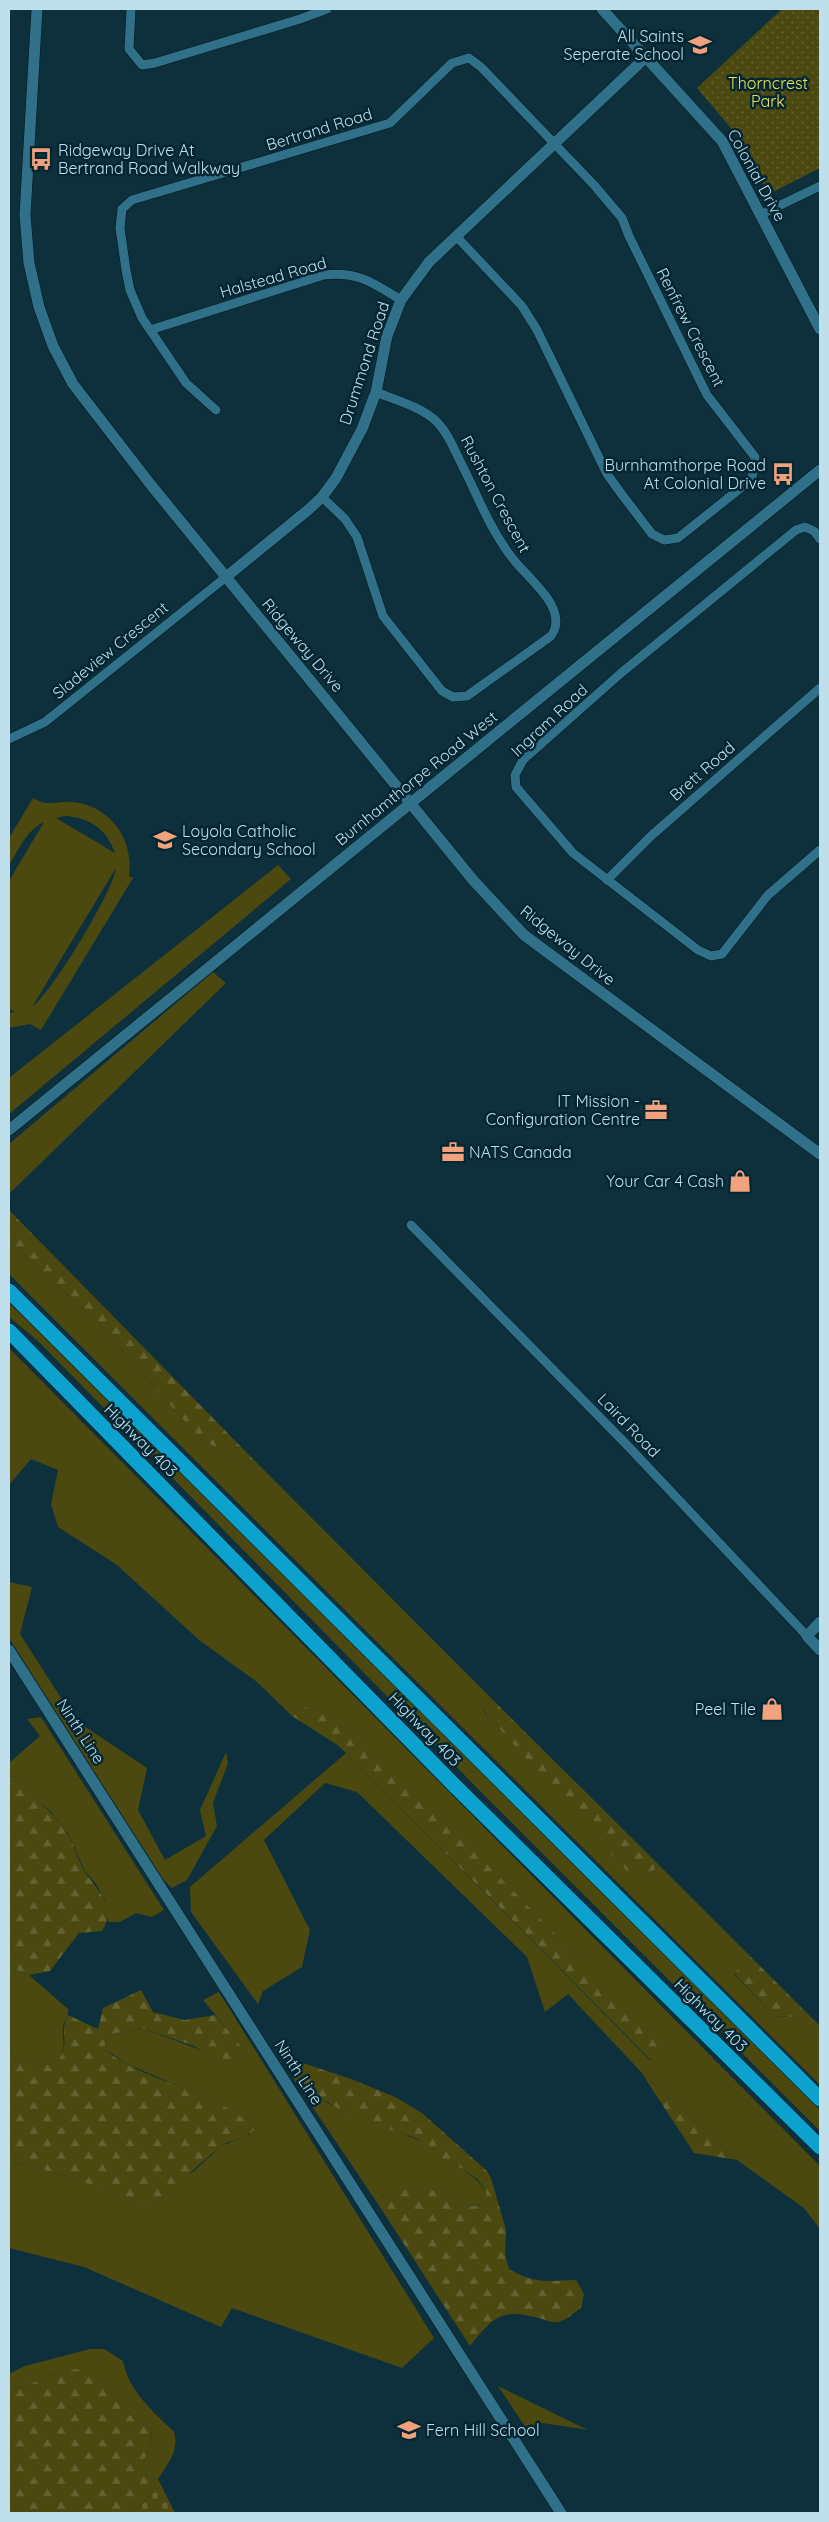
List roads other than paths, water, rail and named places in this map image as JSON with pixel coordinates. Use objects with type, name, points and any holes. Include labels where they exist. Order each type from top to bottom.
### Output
[{"type":"highway","name":"Highway 403","points":[[9,1291],[820,2099]]},
{"type":"highway","name":"Highway 403","points":[[9,1331],[455,1786],[820,2147]]},
{"type":"street","name":"Ridgeway Drive","points":[[37,9],[25,215],[29,263],[44,324],[73,384],[89,408],[350,727],[410,804],[473,880],[524,935],[820,1154]]},
{"type":"street","points":[[131,9],[129,49],[142,65],[155,64],[307,17],[327,9]]},
{"type":"street","name":"Colonial Drive","points":[[602,9],[716,132],[762,214],[820,329]]},
{"type":"street","name":"Drummond Road","points":[[226,577],[322,497],[351,452],[376,392],[387,336],[402,300],[429,262],[646,57]]},
{"type":"street","name":"Bertrand Road","points":[[216,410],[186,383],[150,330],[130,290],[120,228],[122,209],[132,200],[390,123],[452,63],[463,58],[474,60],[554,142]]},
{"type":"street","name":"Renfrew Crescent","points":[[456,236],[522,306],[537,330],[606,474],[652,534],[664,540],[678,538],[752,479],[755,457],[707,394],[622,218],[554,142]]},
{"type":"street","points":[[762,214],[820,186]]},
{"type":"street","name":"Halstead Road","points":[[150,330],[324,275],[341,273],[356,275],[402,300]]},
{"type":"street","name":"Rushton Crescent","points":[[322,497],[345,519],[357,537],[380,608],[388,624],[442,691],[453,697],[467,696],[551,636],[556,628],[557,617],[554,608],[520,569],[502,544],[445,431],[429,415],[376,392]]},
{"type":"street","name":"Burnhamthorpe Road West","points":[[9,1130],[820,470]]},
{"type":"street","name":"Ingram Road","points":[[820,539],[814,531],[805,527],[796,530],[621,673],[522,760],[515,775],[516,787],[573,853],[698,950],[711,956],[722,954],[768,895],[820,850]]},
{"type":"street","name":"Sladeview Crescent","points":[[9,739],[45,722],[226,577]]},
{"type":"street","name":"Brett Road","points":[[607,880],[651,836],[820,688]]},
{"type":"street","name":"Laird Road","points":[[411,1225],[627,1445],[820,1650]]},
{"type":"street","points":[[807,1636],[820,1622]]},
{"type":"street","name":"Ninth Line","points":[[9,1650],[561,2513]]},
{"type":"place","name":"All Saints Seperate School","points":[[700,45]]},
{"type":"place","name":"Ridgeway Drive At Bertrand Road Walkway","points":[[41,159]]},
{"type":"place","name":"Burnhamthorpe Road At Colonial Drive","points":[[783,474]]},
{"type":"place","name":"Loyola Catholic Secondary School","points":[[165,840]]},
{"type":"place","name":"IT Mission - Configuration Centre","points":[[656,1110]]},
{"type":"place","name":"NATS Canada","points":[[453,1152]]},
{"type":"place","name":"Your Car 4 Cash","points":[[740,1181]]},
{"type":"place","name":"Peel Tile","points":[[772,1709]]},
{"type":"place","name":"Fern Hill School","points":[[409,2430]]},
{"type":"park label","name":"Thorncrest Park","points":[[768,92]]}]
